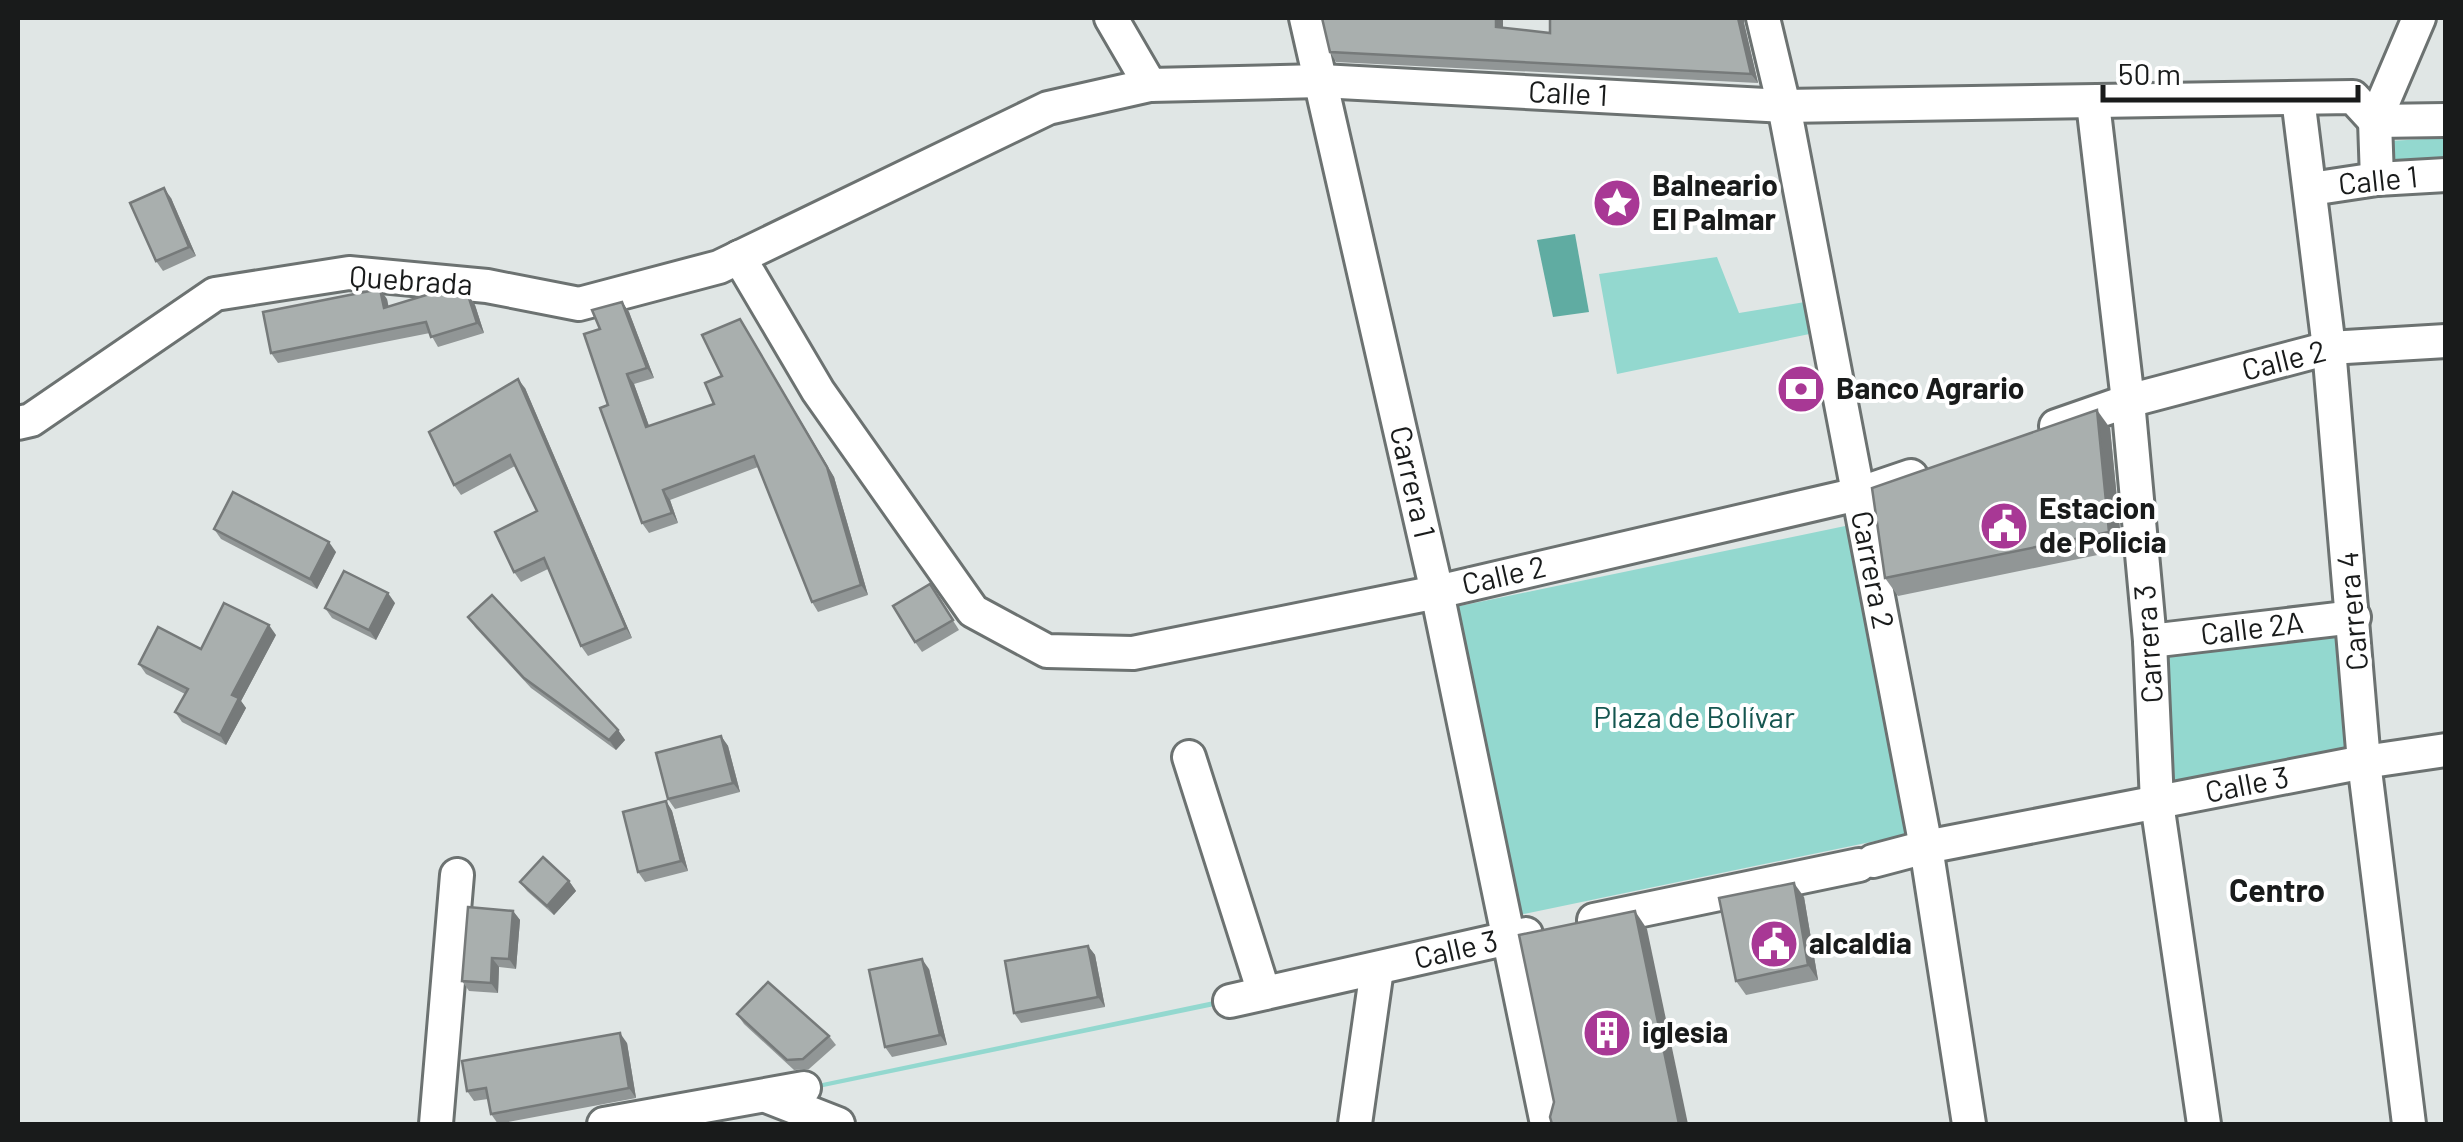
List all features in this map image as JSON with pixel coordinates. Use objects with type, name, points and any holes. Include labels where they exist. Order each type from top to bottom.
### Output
[{"type":"street","points":[[1111,18],[1150,85]]},
{"type":"street","name":"Carrera 1","points":[[1306,18],[1437,592],[1547,1124]]},
{"type":"street","name":"Carrera 2","points":[[1763,18],[1784,106],[1926,847],[1969,1124]]},
{"type":"street","points":[[2377,179],[2375,121],[2419,18]]},
{"type":"street","name":"Calle 1","points":[[729,262],[1048,108],[1150,85],[1321,81],[1784,106],[2353,96],[2375,121],[2446,120]]},
{"type":"street","name":"Carrera 4","points":[[2298,98],[2328,348],[2364,762],[2409,1124]]},
{"type":"street","name":"Carrera 3","points":[[2093,103],[2128,401],[2150,641],[2157,803],[2204,1124]]},
{"type":"street","name":"Calle 1","points":[[2311,189],[2377,179],[2446,175]]},
{"type":"street","name":"Calle 2","points":[[729,262],[973,612],[1047,651],[1133,653],[1437,592],[1858,494],[1948,463]]},
{"type":"street","name":"Quebrada","points":[[18,423],[31,420],[215,294],[349,273],[487,286],[578,304],[729,262]]},
{"type":"street","name":"Calle 2","points":[[2020,438],[2128,401],[2328,348],[2446,341]]},
{"type":"street","name":"Calle 2A","points":[[2150,641],[2354,617]]},
{"type":"street","name":"Calle 3","points":[[1230,1000],[1926,847],[2364,762],[2446,750]]},
{"type":"street","points":[[1189,756],[1264,994]]},
{"type":"street","points":[[436,1124],[456,875]]},
{"type":"street","points":[[1355,1124],[1376,969]]},
{"type":"street","points":[[604,1124],[804,1088]]},
{"type":"street","points":[[768,1097],[838,1124]]},
{"type":"green space","points":[[2445,138],[2445,158],[2389,160],[2388,141]]},
{"type":"green space","points":[[1717,257],[1739,313],[1817,300],[1824,331],[1617,374],[1599,274]]},
{"type":"green space","name":"Plaza de Bolívar","points":[[1850,525],[1914,833],[1519,915],[1455,607]]},
{"type":"green space","points":[[2343,626],[2353,754],[2171,792],[2160,649]]},
{"type":"green space","points":[[1228,998],[1229,1003],[809,1090],[808,1086]]},
{"type":"shaded area","points":[[1575,234],[1589,312],[1553,317],[1537,240]]},
{"type":"building","points":[[1322,18],[1496,18],[1496,27],[1550,33],[1550,18],[1738,18],[1751,74],[1330,52]]},
{"type":"building","points":[[164,188],[189,247],[156,261],[130,203]]},
{"type":"building","points":[[380,289],[384,308],[436,292],[468,295],[477,323],[431,337],[426,322],[271,353],[263,312]]},
{"type":"building","points":[[622,302],[647,368],[627,374],[646,427],[714,404],[705,383],[722,376],[702,335],[740,319],[827,467],[861,585],[812,602],[754,456],[663,490],[672,513],[642,523],[600,408],[608,405],[584,334],[600,329],[592,310]]},
{"type":"building","points":[[518,379],[626,628],[581,646],[544,558],[514,572],[495,532],[537,511],[510,455],[454,485],[429,432]]},
{"type":"building","name":"Estacion de Policia","points":[[2097,410],[2109,532],[1885,578],[1872,488]]},
{"type":"building","points":[[233,492],[329,542],[310,579],[214,529]]},
{"type":"building","points":[[344,571],[388,593],[369,630],[325,608]]},
{"type":"building","points":[[930,584],[953,620],[915,642],[893,606]]},
{"type":"building","points":[[492,595],[618,730],[609,740],[524,678],[468,617]]},
{"type":"building","points":[[224,603],[269,625],[232,695],[239,698],[220,735],[175,712],[188,689],[139,664],[158,627],[201,649]]},
{"type":"building","points":[[721,736],[733,783],[668,799],[656,753]]},
{"type":"building","points":[[666,801],[681,861],[638,872],[623,812]]},
{"type":"building","points":[[543,857],[569,881],[547,906],[520,882]]},
{"type":"building","name":"alcaldia","points":[[1794,883],[1808,965],[1736,981],[1719,898]]},
{"type":"building","points":[[468,907],[513,911],[509,959],[492,958],[491,983],[462,981]]},
{"type":"building","name":"iglesia","points":[[1635,911],[1679,1124],[1552,1124],[1554,1102],[1519,935]]},
{"type":"building","points":[[1088,946],[1098,997],[1014,1013],[1005,961]]},
{"type":"building","points":[[922,959],[940,1035],[885,1047],[869,970]]},
{"type":"building","points":[[768,982],[829,1036],[803,1059],[787,1060],[737,1014]]},
{"type":"building","points":[[620,1033],[629,1088],[491,1114],[486,1088],[467,1091],[462,1061]]},
{"type":"place","name":"Balneario El Palmar","points":[[1617,203]]},
{"type":"place","name":"Banco Agrario","points":[[1801,389]]},
{"type":"place","name":"Estacion de Policia","points":[[2004,526]]},
{"type":"place","name":"alcaldia","points":[[1774,944]]},
{"type":"place","name":"iglesia","points":[[1607,1033]]},
{"type":"district","name":"Centro","points":[[2277,891]]}]
